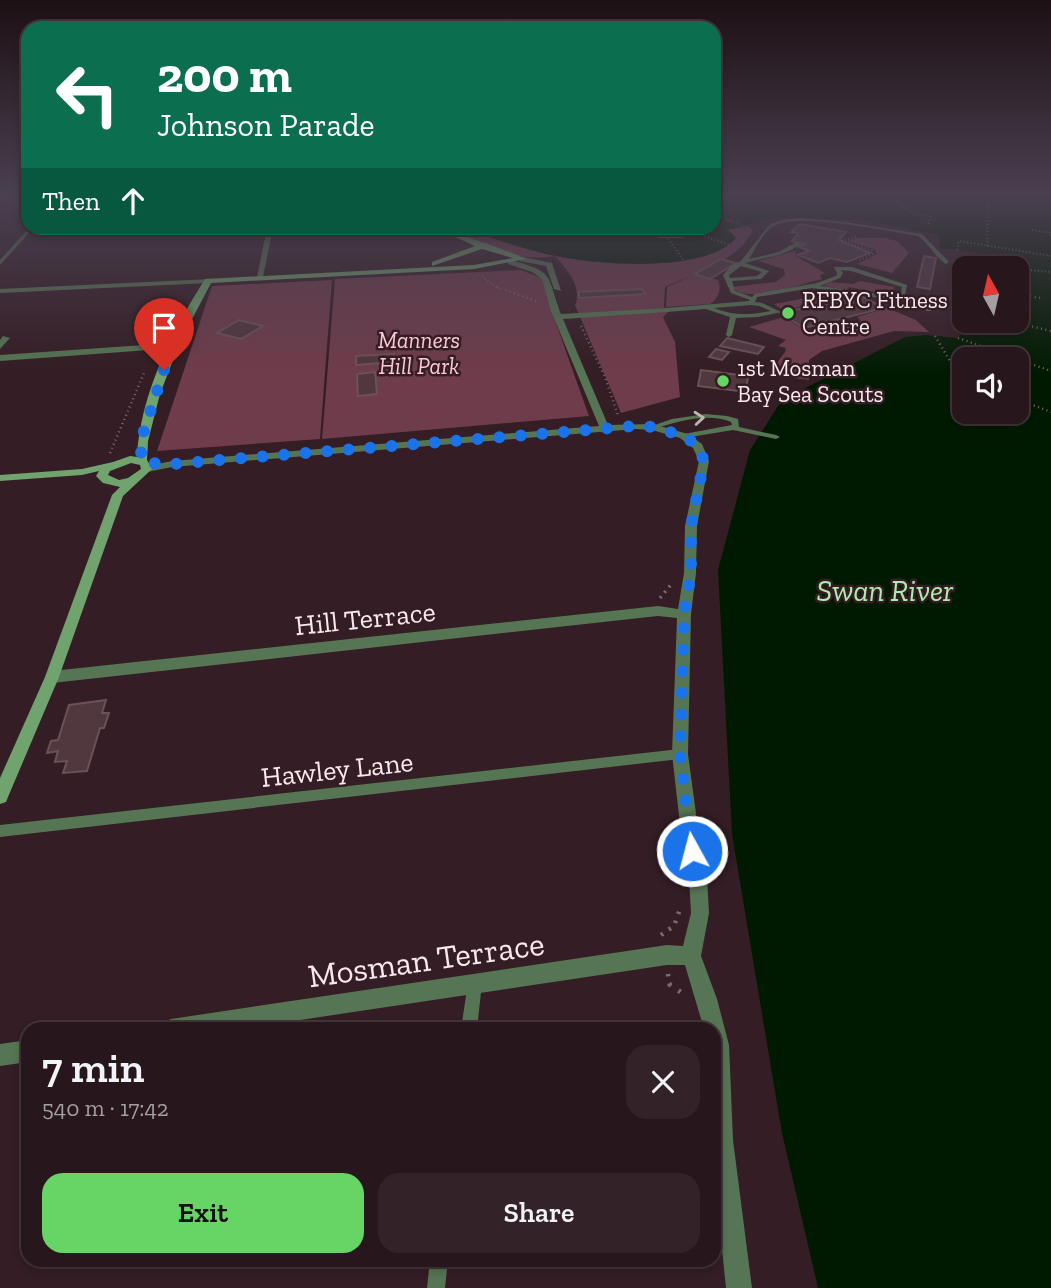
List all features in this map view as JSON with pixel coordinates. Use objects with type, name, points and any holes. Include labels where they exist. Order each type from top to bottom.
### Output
[{"type":"street","points":[[405,270],[433,265],[461,254]]},
{"type":"street","points":[[495,254],[535,270],[546,278],[554,307],[605,429]]},
{"type":"street","points":[[505,254],[541,261],[550,267],[556,277],[561,303],[559,317]]},
{"type":"street","points":[[0,291],[405,270],[522,259]]},
{"type":"street","points":[[192,304],[193,281]]},
{"type":"street","points":[[0,478],[108,469],[123,460],[140,443],[173,346],[192,304],[208,281]]},
{"type":"street","points":[[559,317],[666,310]]},
{"type":"street","points":[[0,358],[173,346]]},
{"type":"street","points":[[123,460],[145,464],[172,464],[653,427],[684,436],[698,446],[704,461],[691,526],[691,573],[684,614],[680,754],[692,851],[698,877],[700,913],[691,956],[713,1022]]},
{"type":"street","points":[[140,443],[145,464]]},
{"type":"street","points":[[0,797],[52,677],[118,495],[145,464]]},
{"type":"street","points":[[108,469],[133,480]]},
{"type":"street","points":[[108,469],[118,495]]},
{"type":"street","name":"Hill Terrace","points":[[52,677],[658,611],[684,614]]},
{"type":"street","name":"Mosman Terrace","points":[[218,1022],[667,955],[691,956]]},
{"type":"street","points":[[0,1055],[21,1052]]},
{"type":"street","points":[[721,1108],[722,1140],[739,1288]]},
{"type":"lane","points":[[260,277],[265,254]]},
{"type":"lane","points":[[706,307],[743,318],[778,312],[733,292],[727,280],[726,275],[730,269],[750,254]]},
{"type":"lane","points":[[742,262],[783,254]]},
{"type":"lane","points":[[934,254],[946,262]]},
{"type":"lane","points":[[727,280],[759,278],[765,271],[742,262]]},
{"type":"lane","points":[[826,264],[852,269],[905,286],[902,296],[929,310]]},
{"type":"lane","points":[[752,301],[755,296],[811,286],[838,277],[840,273],[836,268]]},
{"type":"lane","points":[[811,286],[909,300]]},
{"type":"lane","points":[[666,310],[752,301]]},
{"type":"lane","points":[[729,335],[733,317]]},
{"type":"lane","points":[[653,427],[676,420],[718,416],[733,419],[737,423],[733,428]]},
{"type":"lane","points":[[684,436],[733,428],[776,437]]},
{"type":"lane","name":"Hawley Lane","points":[[0,831],[680,754]]},
{"type":"lane","points":[[470,1022],[475,983]]},
{"type":"lane","points":[[436,1288],[438,1267]]},
{"type":"path","points":[[679,254],[684,261]]},
{"type":"path","points":[[857,261],[873,254]]},
{"type":"path","points":[[1029,271],[1051,272]]},
{"type":"path","points":[[1029,296],[1040,298]]},
{"type":"path","points":[[577,316],[605,377],[617,414],[625,419]]},
{"type":"path","points":[[1029,326],[1051,331]]},
{"type":"path","points":[[935,336],[952,364]]},
{"type":"path","points":[[958,338],[1051,371]]},
{"type":"path","points":[[108,469],[147,366]]},
{"type":"path","points":[[1029,404],[1051,412]]},
{"type":"green space","points":[[510,254],[555,256],[541,258]]},
{"type":"green space","points":[[732,254],[715,265],[665,287],[664,307],[668,312],[663,317],[675,342],[680,397],[621,413],[575,305],[575,285],[555,256],[592,261],[648,263]]},
{"type":"green space","points":[[784,254],[796,254],[825,273],[820,275],[822,279],[761,294],[739,292],[731,287],[776,282],[785,275],[784,269],[758,261]]},
{"type":"green space","points":[[877,254],[908,254],[892,273],[857,264]]},
{"type":"green space","name":"Manners Hill Park","points":[[521,270],[544,279],[553,315],[589,416],[322,439],[335,279]]},
{"type":"green space","points":[[695,274],[718,280],[719,294],[715,299],[710,304],[666,307],[667,287]]},
{"type":"green space","points":[[332,280],[320,439],[157,451],[212,286]]},
{"type":"green space","points":[[860,281],[894,287],[895,296],[849,287],[847,290],[823,286],[830,282],[853,284]]},
{"type":"green space","points":[[833,293],[843,299],[783,310],[774,304]]},
{"type":"green space","points":[[887,308],[916,320],[929,332],[894,331],[822,351],[809,360],[809,380],[768,375],[785,352],[786,348],[778,346],[786,340],[749,327],[784,317],[808,332],[861,321],[857,317]]},
{"type":"water","name":"Swan River","points":[[548,254],[708,254],[676,262],[649,264],[571,259]]},
{"type":"water","name":"Swan River","points":[[978,254],[1051,254],[1051,1288],[818,1288],[782,1133],[732,834],[718,570],[750,450],[782,400],[905,337],[926,335],[958,338],[962,333],[1029,333],[1029,256]]},
{"type":"building","points":[[867,254],[847,262],[830,258],[818,263],[798,255]]},
{"type":"building","points":[[924,256],[936,258],[930,289],[917,287]]},
{"type":"building","points":[[721,259],[736,263],[710,279],[695,274]]},
{"type":"building","points":[[642,289],[645,294],[580,298],[578,292]]},
{"type":"building","points":[[861,296],[884,308],[804,328],[780,313]]},
{"type":"building","points":[[239,320],[263,326],[241,339],[217,333]]},
{"type":"building","points":[[727,338],[764,347],[758,354],[720,346]]},
{"type":"building","points":[[716,349],[729,352],[722,360],[709,357]]},
{"type":"building","points":[[394,354],[394,362],[356,365],[356,356]]},
{"type":"building","name":"1st Mosman Bay Sea Scouts","points":[[701,370],[748,376],[746,392],[698,386]]},
{"type":"building","points":[[375,372],[377,394],[358,396],[357,374]]},
{"type":"building","points":[[106,700],[102,713],[109,713],[104,728],[100,728],[87,771],[63,773],[67,761],[55,762],[58,751],[47,753],[51,741],[58,740],[69,705]]},
{"type":"place","name":"RFBYC Fitness Centre","points":[[788,313]]},
{"type":"place","name":"1st Mosman Bay Sea Scouts","points":[[723,381]]},
{"type":"route","points":[[164,370],[140,443],[142,460],[145,463],[172,464],[636,426],[667,430],[684,436],[698,446],[704,461],[703,477],[691,526],[691,573],[684,614],[680,754],[692,851]]}]
